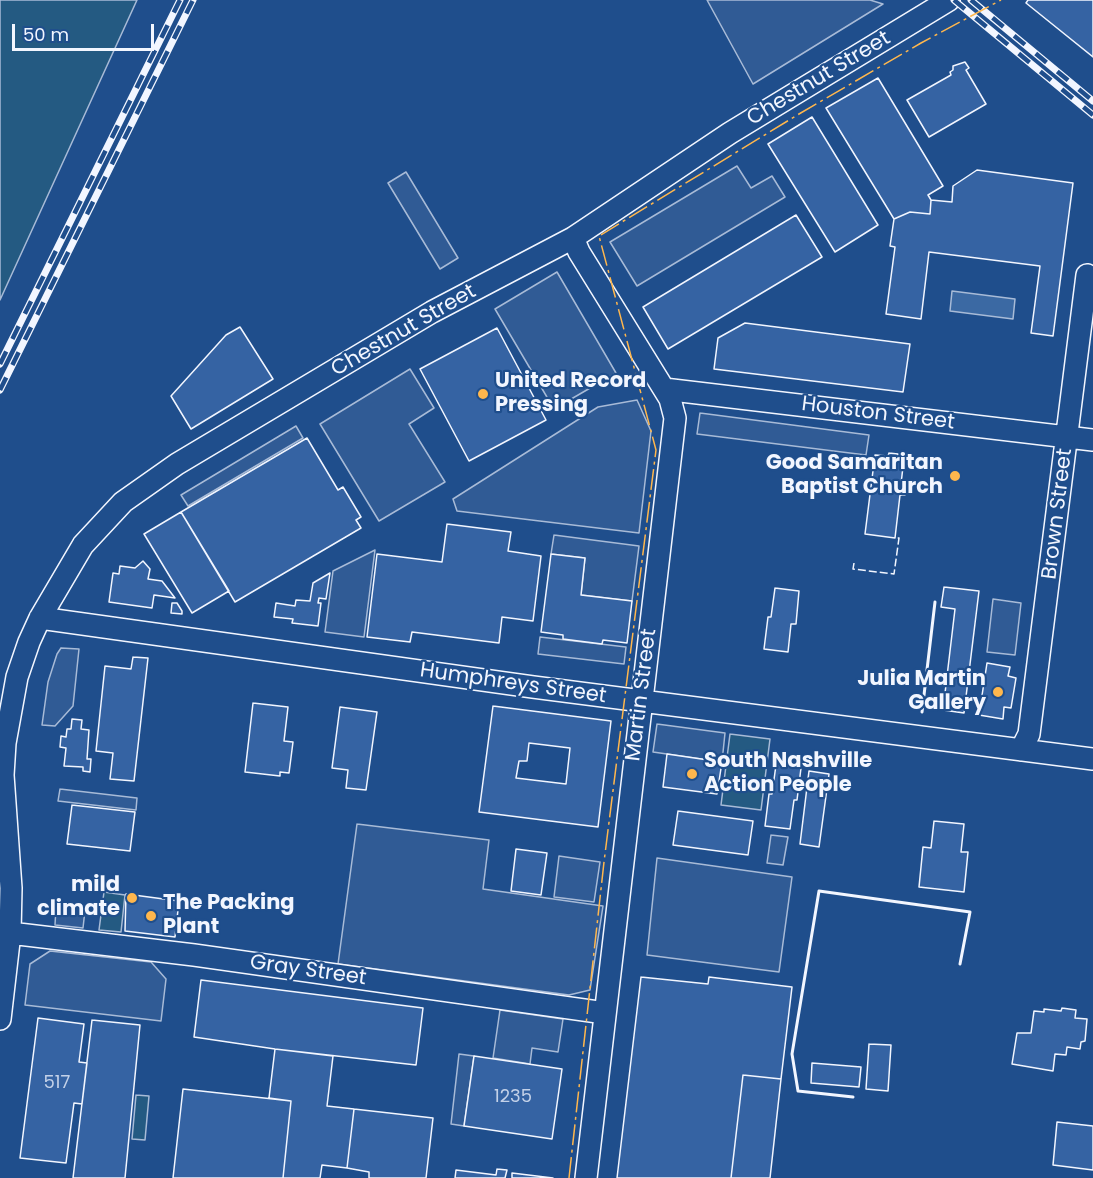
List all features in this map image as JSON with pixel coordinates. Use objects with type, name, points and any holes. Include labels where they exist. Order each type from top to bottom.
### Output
[{"type":"street","name":"Chestnut Street","points":[[0,1019],[10,933],[11,881],[1,775],[17,677],[40,618],[83,545],[123,502],[177,465],[432,312],[573,238],[730,133],[949,0]]},
{"type":"street","name":"Martin Street","points":[[573,238],[579,252],[670,399],[675,418],[586,1178]]},
{"type":"street","name":"Brown Street","points":[[1021,750],[1029,734],[1087,275]]},
{"type":"street","name":"Houston Street","points":[[664,389],[1093,440]]},
{"type":"street","name":"Humphreys Street","points":[[40,618],[641,701],[1093,759]]},
{"type":"street","name":"Gray Street","points":[[10,933],[194,955],[605,1013]]},
{"type":"shaded area","points":[[0,0],[137,0],[0,300]]},
{"type":"shaded area","points":[[707,0],[870,0],[883,4],[753,84]]},
{"type":"shaded area","points":[[737,166],[751,188],[772,176],[785,197],[637,286],[610,242]]},
{"type":"shaded area","points":[[406,172],[458,258],[440,269],[388,183]]},
{"type":"shaded area","points":[[557,272],[616,373],[554,409],[495,309]]},
{"type":"shaded area","points":[[952,291],[1015,299],[1013,319],[950,311]]},
{"type":"shaded area","points":[[410,369],[434,408],[409,424],[445,482],[379,521],[320,424]]},
{"type":"shaded area","points":[[637,400],[651,431],[639,533],[457,511],[453,499],[598,407]]},
{"type":"shaded area","points":[[700,413],[869,435],[866,455],[697,434]]},
{"type":"shaded area","points":[[296,426],[303,438],[188,506],[181,495]]},
{"type":"shaded area","points":[[554,535],[639,546],[632,601],[581,595],[585,558],[551,554]]},
{"type":"shaded area","points":[[375,550],[364,637],[325,632],[333,571]]},
{"type":"shaded area","points":[[993,599],[1021,603],[1015,655],[987,652]]},
{"type":"shaded area","points":[[540,637],[626,647],[624,664],[538,654]]},
{"type":"shaded area","points":[[61,648],[79,649],[73,706],[55,726],[42,725],[48,682]]},
{"type":"shaded area","points":[[657,724],[725,733],[722,762],[653,752]]},
{"type":"shaded area","points":[[730,734],[770,739],[761,810],[721,805]]},
{"type":"shaded area","points":[[60,789],[137,798],[136,810],[58,801]]},
{"type":"shaded area","points":[[357,824],[489,840],[483,889],[603,906],[590,990],[569,995],[338,964]]},
{"type":"shaded area","points":[[771,835],[788,837],[783,865],[767,863]]},
{"type":"shaded area","points":[[559,856],[600,862],[594,902],[554,897]]},
{"type":"shaded area","points":[[657,858],[792,877],[779,972],[647,955]]},
{"type":"shaded area","points":[[104,892],[125,895],[121,932],[99,930]]},
{"type":"shaded area","points":[[56,907],[85,910],[83,928],[55,925]]},
{"type":"shaded area","points":[[50,951],[151,962],[166,979],[161,1021],[25,1005],[30,964]]},
{"type":"shaded area","points":[[500,1010],[563,1019],[558,1052],[532,1048],[530,1064],[493,1058]]},
{"type":"shaded area","points":[[459,1054],[474,1056],[464,1126],[451,1124]]},
{"type":"shaded area","points":[[136,1095],[149,1096],[145,1140],[132,1139]]},
{"type":"building","points":[[1028,0],[1093,0],[1093,57],[1026,3]]},
{"type":"building","points":[[965,62],[969,68],[966,70],[986,104],[929,137],[907,100],[951,75],[953,66]]},
{"type":"building","points":[[878,78],[943,186],[928,195],[931,200],[930,214],[910,212],[894,219],[826,108]]},
{"type":"building","points":[[812,117],[878,225],[835,252],[768,144]]},
{"type":"building","points":[[977,170],[1073,183],[1053,336],[1031,333],[1040,266],[929,252],[921,319],[886,314],[895,247],[890,246],[894,219],[910,212],[930,214],[931,200],[952,202],[953,186]]},
{"type":"building","points":[[796,215],[822,257],[668,349],[643,307]]},
{"type":"building","points":[[745,323],[910,344],[903,392],[714,369],[718,338]]},
{"type":"building","points":[[240,327],[273,379],[191,429],[171,396],[226,335]]},
{"type":"building","name":"United Record Pressing","points":[[497,328],[546,420],[469,461],[420,369]]},
{"type":"building","points":[[307,438],[338,490],[343,487],[361,517],[356,520],[361,528],[235,602],[181,512]]},
{"type":"building","points":[[889,453],[898,454],[898,458],[904,458],[901,484],[906,484],[905,495],[900,495],[895,538],[865,534],[875,455],[888,456]]},
{"type":"building","points":[[181,512],[229,591],[192,613],[144,534]]},
{"type":"building","points":[[447,524],[511,532],[508,551],[541,556],[533,621],[502,617],[499,643],[412,632],[410,642],[367,637],[377,554],[442,562]]},
{"type":"building","points":[[551,554],[585,558],[581,595],[632,601],[627,643],[603,640],[602,644],[563,639],[563,635],[541,632]]},
{"type":"building","points":[[143,561],[150,569],[148,579],[162,581],[175,598],[154,595],[152,608],[109,602],[113,573],[119,574],[120,566],[135,568]]},
{"type":"building","points":[[330,573],[326,599],[319,598],[318,603],[321,603],[318,626],[292,623],[293,619],[274,617],[276,603],[295,606],[296,600],[310,601],[313,583]]},
{"type":"building","points":[[944,587],[979,591],[964,713],[943,710],[955,609],[941,607]]},
{"type":"building","points":[[775,588],[799,591],[796,624],[791,624],[788,652],[764,649]]},
{"type":"building","points":[[172,603],[177,603],[182,614],[171,613]]},
{"type":"building","points":[[133,657],[148,658],[134,781],[110,779],[113,753],[96,751],[105,666],[131,669]]},
{"type":"building","name":"Julia Martin Gallery","points":[[987,663],[1010,667],[1008,676],[1016,678],[1011,708],[1004,707],[1003,719],[979,715]]},
{"type":"building","points":[[253,703],[288,707],[284,741],[293,742],[289,773],[280,772],[280,776],[245,772]]},
{"type":"building","points":[[493,706],[611,721],[598,827],[479,812]],"holes":[[[529,743],[570,748],[566,784],[516,778],[519,761],[527,761]]]},
{"type":"building","points":[[340,707],[377,712],[366,790],[346,788],[348,770],[332,768]]},
{"type":"building","points":[[72,719],[82,720],[81,729],[89,730],[87,759],[91,759],[90,772],[83,771],[83,767],[64,766],[66,748],[60,747],[61,736],[66,737],[67,729],[71,729]]},
{"type":"building","name":"South Nashville Action People","points":[[667,754],[722,762],[717,794],[663,787]]},
{"type":"building","points":[[776,765],[801,768],[790,829],[765,826]]},
{"type":"building","points":[[809,771],[829,774],[819,847],[800,844]]},
{"type":"building","points":[[72,805],[135,812],[130,851],[67,844]]},
{"type":"building","points":[[678,811],[753,821],[748,855],[673,845]]},
{"type":"building","points":[[934,821],[964,824],[961,852],[968,852],[964,892],[919,887],[923,847],[931,848]]},
{"type":"building","points":[[516,849],[547,853],[541,895],[511,891]]},
{"type":"building","name":"The Packing Plant","points":[[126,894],[179,901],[175,937],[125,931]]},
{"type":"building","points":[[641,977],[708,984],[709,977],[792,987],[781,1079],[743,1075],[731,1178],[617,1178]]},
{"type":"building","points":[[201,980],[423,1008],[416,1065],[194,1037]]},
{"type":"building","points":[[1062,1008],[1076,1010],[1075,1018],[1087,1019],[1085,1041],[1081,1042],[1080,1049],[1067,1047],[1066,1055],[1055,1054],[1053,1071],[1012,1064],[1017,1033],[1031,1033],[1034,1011],[1044,1012],[1044,1009],[1061,1011]]},
{"type":"building","points":[[38,1018],[84,1024],[79,1062],[87,1063],[82,1104],[74,1103],[66,1163],[20,1158]]},
{"type":"building","points":[[92,1020],[140,1025],[125,1178],[73,1178]]},
{"type":"building","points":[[869,1044],[891,1045],[888,1091],[866,1089]]},
{"type":"building","points":[[275,1049],[333,1056],[327,1106],[354,1109],[347,1168],[322,1165],[320,1178],[283,1178],[291,1101],[269,1098]]},
{"type":"building","points":[[474,1056],[562,1069],[552,1139],[464,1126]]},
{"type":"building","points":[[812,1063],[861,1067],[859,1087],[811,1083]]},
{"type":"building","points":[[743,1075],[781,1079],[770,1178],[731,1178]]},
{"type":"building","points":[[183,1089],[291,1101],[283,1178],[173,1178]]},
{"type":"building","points":[[354,1109],[433,1118],[426,1178],[369,1178],[369,1172],[347,1168]]},
{"type":"building","points":[[1057,1122],[1093,1126],[1093,1170],[1053,1165]]},
{"type":"building","points":[[497,1169],[507,1170],[505,1178],[455,1178],[456,1170],[496,1175]]},
{"type":"building","points":[[512,1173],[553,1178],[512,1178]]},
{"type":"railway","points":[[0,364],[180,0]]},
{"type":"railway","points":[[0,390],[193,0]]},
{"type":"railway","points":[[954,0],[1093,115]]},
{"type":"railway","points":[[971,0],[1093,101]]},
{"type":"fence","points":[[854,563],[853,569],[894,574],[899,538],[895,538]]},
{"type":"wall","points":[[922,712],[935,602]]},
{"type":"wall","points":[[853,1097],[798,1091],[792,1054],[819,891],[970,912],[960,964]]},
{"type":"power","points":[[569,1178],[604,862],[656,450],[599,236],[799,114],[921,43],[1001,0]]},
{"type":"place","name":"United Record Pressing","points":[[483,394]]},
{"type":"place","name":"Good Samaritan Baptist Church","points":[[955,476]]},
{"type":"place","name":"Julia Martin Gallery","points":[[998,692]]},
{"type":"place","name":"South Nashville Action People","points":[[692,774]]},
{"type":"place","name":"mild climate","points":[[132,898]]},
{"type":"place","name":"The Packing Plant","points":[[151,916]]}]
